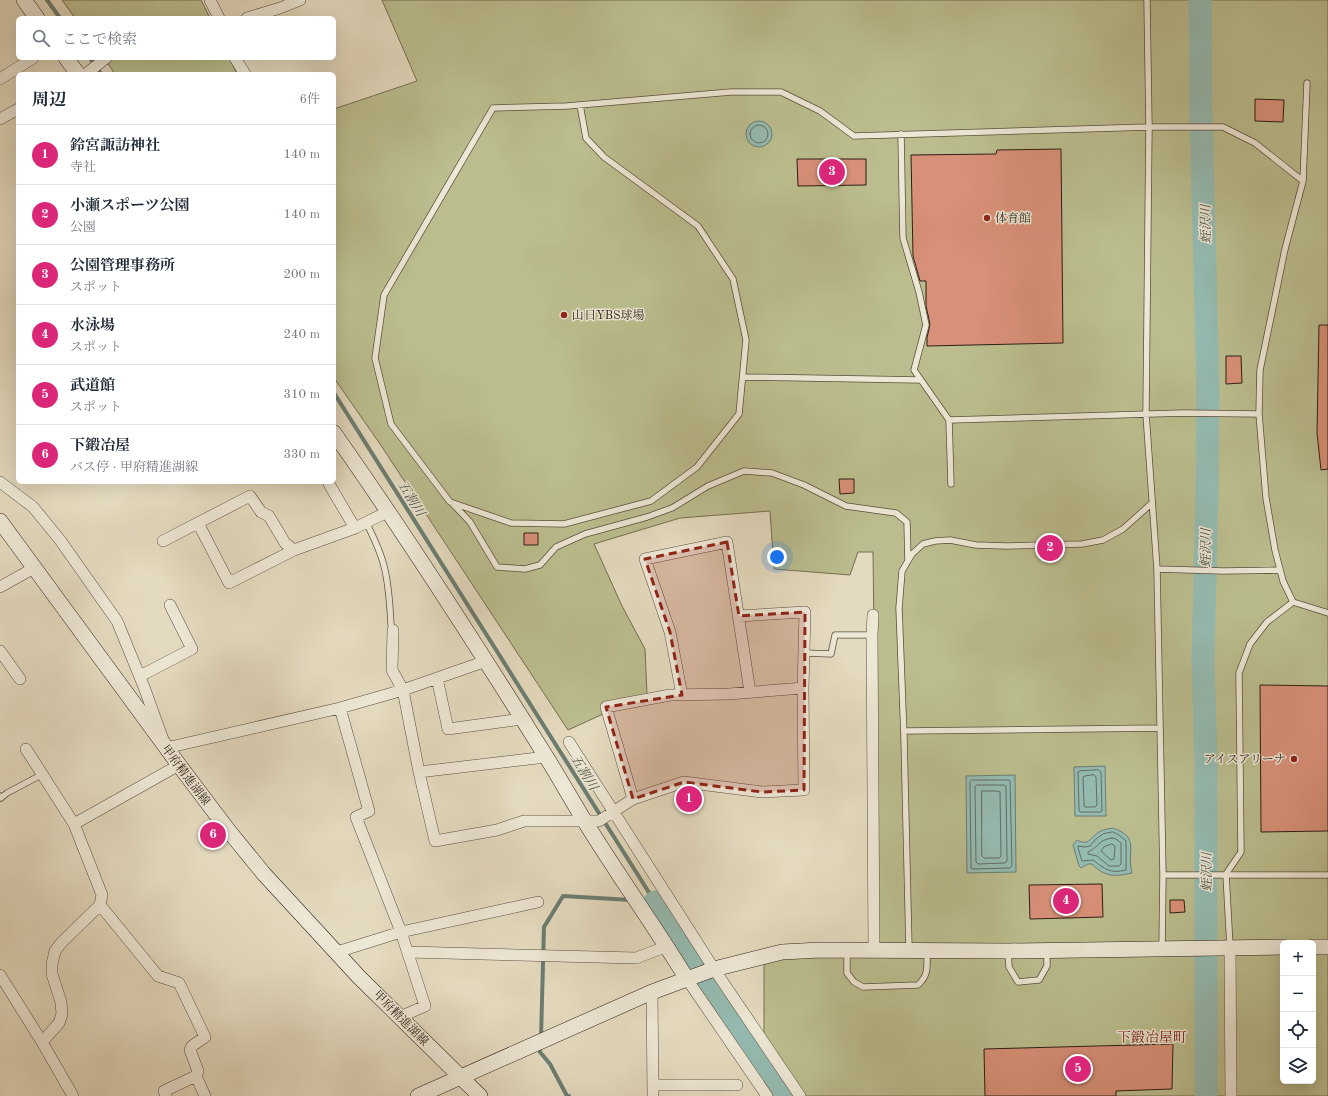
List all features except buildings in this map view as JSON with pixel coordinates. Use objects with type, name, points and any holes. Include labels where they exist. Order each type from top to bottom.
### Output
[{"type":"street","points":[[24,0],[36,16]]},
{"type":"street","points":[[210,0],[218,16]]},
{"type":"street","points":[[254,16],[300,0]]},
{"type":"street","points":[[0,79],[30,60]]},
{"type":"street","points":[[68,60],[82,72]]},
{"type":"street","points":[[236,60],[244,72]]},
{"type":"street","points":[[87,72],[102,61]]},
{"type":"street","points":[[0,119],[16,110]]},
{"type":"street","points":[[336,436],[389,511],[486,660],[546,757],[592,821],[632,892],[691,978],[767,1096]]},
{"type":"street","points":[[0,482],[33,507],[60,540],[117,621],[140,676],[166,748],[340,708],[403,690],[486,660]]},
{"type":"street","points":[[329,484],[355,528]]},
{"type":"street","points":[[163,541],[250,496],[261,512],[269,516],[285,543],[294,550]]},
{"type":"street","points":[[198,523],[229,583],[294,550],[355,528],[389,511]]},
{"type":"street","name":"甲府精進湖線","points":[[2,527],[34,568],[178,765],[260,869],[360,977],[480,1096]]},
{"type":"street","points":[[682,695],[670,632],[645,559],[727,542],[750,692]]},
{"type":"street","points":[[0,587],[34,568]]},
{"type":"street","points":[[140,676],[192,648],[170,605]]},
{"type":"street","points":[[393,630],[392,670],[403,690],[419,772],[435,841],[497,830],[524,821],[592,821],[612,813],[633,799],[684,782],[762,792],[804,790],[803,688],[805,612],[738,616]]},
{"type":"street","points":[[873,616],[874,950]]},
{"type":"street","points":[[0,651],[20,678]]},
{"type":"street","points":[[437,678],[448,729],[522,719]]},
{"type":"street","points":[[633,799],[606,707],[670,695],[750,692],[803,688]]},
{"type":"street","points":[[340,708],[369,811],[356,817],[401,932],[425,1006],[400,1018]]},
{"type":"street","points":[[569,742],[612,813],[712,970],[800,1096]]},
{"type":"street","points":[[26,749],[74,824],[102,895],[100,905],[62,942],[56,951],[52,964],[52,974],[61,1002],[62,1014],[59,1023],[42,1042]]},
{"type":"street","points":[[419,772],[546,757]]},
{"type":"street","points":[[74,824],[178,765]]},
{"type":"street","points":[[337,952],[401,932],[538,902]]},
{"type":"street","points":[[100,905],[158,976],[179,983],[205,1037],[192,1046],[190,1050],[198,1070],[196,1076],[205,1096]]},
{"type":"street","points":[[408,952],[636,958],[668,946]]},
{"type":"street","points":[[418,1096],[652,992],[712,970],[782,952],[820,950],[1008,951],[1280,947]]},
{"type":"street","points":[[1316,947],[1328,947]]},
{"type":"street","points":[[1226,948],[1231,1096]]},
{"type":"street","points":[[0,976],[42,1042],[73,1096]]},
{"type":"street","points":[[652,992],[653,1091],[737,1085]]},
{"type":"street","points":[[166,1096],[164,1092],[196,1076]]},
{"type":"lane","points":[[1146,0],[1149,127],[1146,414],[1157,569],[1163,875],[1162,948]]},
{"type":"lane","points":[[1307,83],[1303,181],[1285,249],[1260,370],[1259,414],[1266,498],[1275,550],[1283,581],[1293,602],[1328,613]]},
{"type":"lane","points":[[908,562],[907,522],[896,513],[846,506],[804,485],[772,473],[744,471],[708,486],[672,508],[647,517],[585,534],[556,548],[540,565],[525,569],[497,566],[470,522],[450,502],[391,424],[375,358],[384,295],[493,108],[580,105],[730,92],[781,92],[820,111],[854,136],[1149,127],[1223,127],[1255,143],[1303,181]]},
{"type":"lane","points":[[450,502],[511,523],[564,524],[651,501],[697,467],[739,414],[746,340],[733,279],[698,226],[604,157],[586,138],[580,105]]},
{"type":"lane","points":[[901,134],[903,238],[920,292],[926,325],[914,370],[949,420],[951,484]]},
{"type":"lane","points":[[743,377],[921,380]]},
{"type":"lane","points":[[949,420],[1183,413],[1259,414]]},
{"type":"lane","points":[[909,950],[904,731],[898,608],[902,571],[912,554],[923,544],[935,541],[950,540],[976,545],[1006,546],[1082,544],[1103,540],[1123,529],[1152,503]]},
{"type":"lane","points":[[366,522],[380,552],[384,567],[388,590],[391,625],[393,630]]},
{"type":"lane","points":[[1157,569],[1223,571],[1280,570]]},
{"type":"lane","points":[[1226,948],[1226,874],[1241,852],[1238,673],[1250,644],[1267,622],[1293,602]]},
{"type":"lane","points":[[804,653],[831,654],[835,635],[872,635]]},
{"type":"lane","points":[[904,731],[1160,728]]},
{"type":"lane","points":[[0,796],[1,798],[7,793],[43,774]]},
{"type":"lane","points":[[1163,875],[1328,875]]},
{"type":"lane","points":[[847,950],[847,973],[854,982],[863,987],[918,986],[923,981],[928,971],[927,950]]},
{"type":"lane","points":[[1008,951],[1009,967],[1018,982],[1038,980],[1047,966],[1047,950]]},
{"type":"highlighted area","points":[[727,542],[739,616],[805,612],[804,790],[762,792],[684,782],[633,799],[606,707],[682,695],[670,632],[645,559]]},
{"type":"green space","points":[[62,0],[201,0],[209,16],[74,16]]},
{"type":"green space","points":[[382,0],[1328,0],[1328,1096],[802,1096],[764,1043],[764,962],[787,958],[878,955],[873,552],[858,552],[850,575],[774,569],[770,511],[680,518],[594,544],[622,606],[645,649],[647,694],[568,730],[380,444],[336,381],[336,108],[417,81]]},
{"type":"green space","points":[[105,60],[230,60],[236,72],[114,72]]},
{"type":"water","points":[[759,121],[768,125],[772,134],[768,143],[759,147],[750,143],[746,134],[750,125]]},
{"type":"water","points":[[1105,766],[1106,816],[1075,816],[1074,767]]},
{"type":"water","points":[[1015,775],[1016,872],[967,873],[966,776]]},
{"type":"water","points":[[1113,828],[1122,832],[1130,841],[1132,873],[1110,875],[1101,871],[1092,864],[1088,864],[1081,868],[1079,866],[1073,845],[1077,840],[1087,842],[1102,830]]},
{"type":"waterway","name":"五割川","points":[[47,0],[59,16]]},
{"type":"waterway","name":"蛭沢川","points":[[1200,0],[1201,116],[1208,387],[1203,660],[1206,764],[1206,1096]]},
{"type":"waterway","name":"五割川","points":[[91,60],[100,72]]},
{"type":"waterway","name":"五割川","points":[[336,396],[655,902],[641,901]]},
{"type":"waterway","name":"五割川","points":[[541,1038],[544,927],[563,896],[631,900]]},
{"type":"waterway","points":[[655,902],[782,1096]]},
{"type":"waterway","name":"五割川","points":[[540,1045],[540,1052],[550,1064],[567,1096],[569,1096]]},
{"type":"place","name":"公園管理事務所","points":[[832,172]]},
{"type":"place","name":"体育館","points":[[987,218]]},
{"type":"place","name":"山日YBS球場","points":[[564,315]]},
{"type":"place","name":"小瀬スポーツ公園","points":[[1050,548]]},
{"type":"place","name":"アイスアリーナ","points":[[1294,759]]},
{"type":"place","name":"鈴宮諏訪神社","points":[[689,799]]},
{"type":"place","name":"下鍛冶屋","points":[[213,835]]},
{"type":"place","name":"水泳場","points":[[1066,901]]},
{"type":"place","name":"武道館","points":[[1078,1069]]},
{"type":"district","name":"下鍛冶屋町","points":[[1152,1037]]}]
